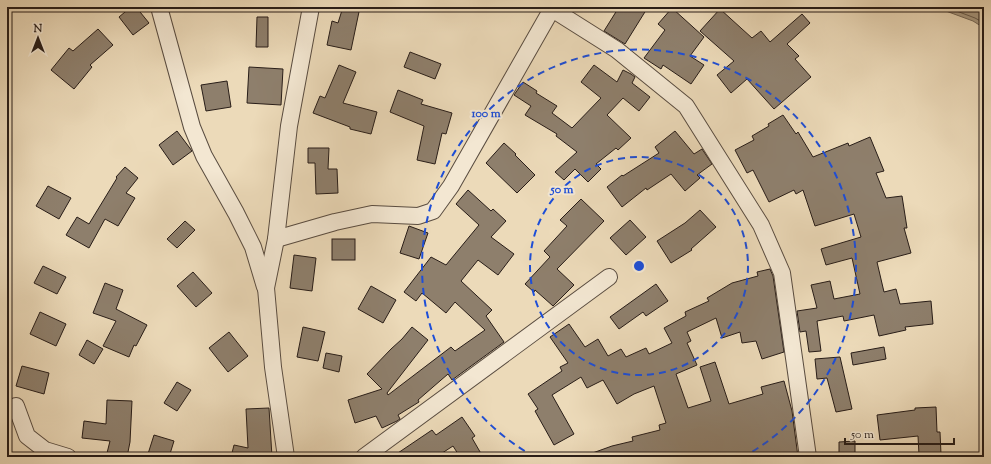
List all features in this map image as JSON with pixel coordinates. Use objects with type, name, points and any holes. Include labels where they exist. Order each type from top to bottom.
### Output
[{"type":"street","points":[[159,7],[192,127],[204,156],[253,247],[266,288],[273,367],[286,457]]},
{"type":"street","points":[[266,288],[276,239],[289,126],[312,7]]},
{"type":"street","points":[[276,239],[335,222],[372,214],[418,216],[433,211],[451,186],[553,8],[617,50],[686,106],[761,225],[782,273],[808,457]]},
{"type":"street","points":[[364,457],[457,387],[609,277]]},
{"type":"street","points":[[16,406],[27,436],[45,450],[68,457]]},
{"type":"water","points":[[935,7],[984,7],[984,28],[973,21]]},
{"type":"building","points":[[131,7],[136,7],[149,23],[133,35],[119,17]]},
{"type":"building","points":[[343,7],[360,7],[351,50],[327,45],[332,21],[338,23]]},
{"type":"building","points":[[619,7],[648,7],[625,44],[604,31]]},
{"type":"building","points":[[672,8],[704,37],[690,56],[704,65],[691,84],[663,65],[661,69],[644,58],[665,30],[658,24]]},
{"type":"building","points":[[720,9],[752,38],[761,31],[770,42],[802,14],[810,23],[787,44],[799,56],[795,59],[811,77],[774,109],[747,79],[731,93],[717,75],[734,61],[700,31]]},
{"type":"building","points":[[257,17],[268,17],[268,47],[256,47]]},
{"type":"building","points":[[98,29],[113,45],[90,65],[92,67],[74,89],[51,70],[69,48],[73,51]]},
{"type":"building","points":[[410,52],[441,64],[435,79],[404,67]]},
{"type":"building","points":[[339,65],[356,72],[343,103],[377,112],[371,134],[350,129],[350,127],[313,113],[320,96],[325,98]]},
{"type":"building","points":[[594,65],[617,82],[623,70],[631,74],[635,77],[632,83],[650,97],[639,111],[623,98],[607,115],[631,138],[618,150],[616,148],[596,164],[601,169],[588,182],[575,169],[564,180],[555,172],[577,152],[556,136],[557,134],[525,115],[531,106],[514,95],[523,82],[537,91],[536,93],[557,106],[552,113],[572,128],[601,98],[581,82]]},
{"type":"building","points":[[249,67],[283,69],[281,105],[247,103]]},
{"type":"building","points":[[227,81],[231,107],[206,111],[201,85]]},
{"type":"building","points":[[398,90],[423,100],[421,104],[452,113],[446,134],[442,133],[435,164],[417,160],[424,126],[390,112]]},
{"type":"building","points":[[783,115],[796,134],[798,132],[813,157],[848,143],[849,146],[870,137],[884,171],[876,173],[886,198],[902,196],[907,228],[904,228],[911,253],[877,262],[884,292],[896,289],[900,304],[931,301],[933,324],[905,327],[906,330],[879,336],[874,315],[844,321],[843,316],[817,321],[821,351],[809,352],[806,331],[800,332],[797,311],[817,308],[811,285],[830,281],[834,299],[860,294],[852,258],[826,265],[821,249],[861,237],[854,214],[815,226],[803,190],[796,194],[794,190],[769,202],[753,170],[747,173],[735,150],[754,140],[752,136],[769,126],[768,124]]},
{"type":"building","points":[[177,131],[192,151],[173,165],[159,145]]},
{"type":"building","points":[[675,131],[694,154],[702,149],[712,164],[697,175],[700,178],[685,191],[671,174],[647,190],[646,188],[622,207],[607,187],[622,175],[623,176],[659,153],[655,147]]},
{"type":"building","points":[[504,143],[535,175],[517,193],[486,163]]},
{"type":"building","points":[[308,148],[329,148],[328,169],[337,169],[338,193],[316,194],[315,163],[308,163]]},
{"type":"building","points":[[125,167],[138,178],[126,193],[135,198],[118,226],[105,219],[89,248],[66,235],[77,217],[89,224],[117,178],[116,177]]},
{"type":"building","points":[[48,186],[71,198],[59,219],[36,206]]},
{"type":"building","points":[[468,190],[491,211],[493,209],[506,221],[491,237],[514,254],[498,275],[478,260],[461,281],[492,310],[486,316],[504,342],[452,380],[448,374],[418,400],[419,402],[398,415],[400,419],[397,421],[382,428],[376,416],[355,423],[348,400],[382,389],[367,374],[412,327],[428,340],[387,393],[388,395],[451,347],[455,351],[485,330],[455,302],[446,313],[422,293],[416,301],[404,292],[431,257],[446,265],[479,225],[456,204]]},
{"type":"building","points":[[581,199],[604,221],[557,269],[574,285],[553,306],[535,290],[534,292],[525,284],[550,257],[544,251],[567,226],[560,220]]},
{"type":"building","points":[[700,210],[716,227],[691,249],[692,250],[671,263],[657,241],[685,223]]},
{"type":"building","points":[[630,220],[646,237],[626,255],[610,238]]},
{"type":"building","points":[[185,221],[195,230],[177,248],[167,239]]},
{"type":"building","points":[[409,226],[428,233],[419,259],[400,253]]},
{"type":"building","points":[[332,239],[355,239],[355,260],[332,260]]},
{"type":"building","points":[[294,255],[316,258],[312,291],[290,288]]},
{"type":"building","points":[[43,266],[66,277],[57,294],[34,283]]},
{"type":"building","points":[[770,269],[773,276],[784,352],[762,359],[756,341],[742,343],[740,332],[722,338],[716,318],[687,332],[691,341],[687,343],[697,365],[676,374],[688,408],[711,401],[700,367],[715,362],[729,404],[763,394],[761,387],[784,381],[792,411],[798,457],[587,457],[587,455],[612,446],[633,441],[632,437],[660,430],[659,425],[666,423],[654,386],[634,394],[617,404],[603,380],[587,388],[581,377],[552,395],[574,434],[554,445],[535,411],[538,409],[528,394],[562,371],[560,367],[568,363],[550,337],[569,324],[585,347],[598,339],[608,356],[621,349],[626,357],[646,348],[649,354],[672,343],[664,328],[686,316],[685,312],[709,301],[707,298],[732,283],[758,276],[757,272]]},
{"type":"building","points":[[193,272],[212,293],[196,307],[177,286]]},
{"type":"building","points":[[105,283],[123,290],[116,309],[147,325],[136,346],[134,345],[129,357],[103,346],[116,321],[93,313]]},
{"type":"building","points":[[656,284],[668,301],[646,316],[643,312],[619,329],[610,317]]},
{"type":"building","points":[[371,286],[396,300],[383,323],[358,309]]},
{"type":"building","points":[[40,312],[66,324],[56,346],[30,334]]},
{"type":"building","points":[[303,327],[325,332],[318,361],[297,357]]},
{"type":"building","points":[[229,332],[248,356],[228,372],[209,348]]},
{"type":"building","points":[[87,340],[103,349],[94,364],[79,355]]},
{"type":"building","points":[[884,347],[886,359],[853,365],[851,353]]},
{"type":"building","points":[[326,353],[342,356],[339,372],[323,368]]},
{"type":"building","points":[[840,357],[852,409],[836,412],[827,378],[817,379],[815,359]]},
{"type":"building","points":[[22,366],[49,373],[44,394],[16,386]]},
{"type":"building","points":[[177,382],[191,390],[177,411],[164,403]]},
{"type":"building","points":[[107,400],[132,401],[130,442],[127,457],[106,457],[110,441],[82,438],[84,421],[106,424]]},
{"type":"building","points":[[936,407],[937,432],[940,432],[941,454],[919,455],[918,436],[880,440],[877,415],[915,410],[915,408]]},
{"type":"building","points":[[269,408],[272,457],[231,457],[234,445],[248,448],[246,409]]},
{"type":"building","points":[[462,417],[475,436],[472,438],[483,457],[460,457],[453,446],[436,457],[392,457],[432,430],[436,435]]},
{"type":"building","points":[[154,435],[174,441],[169,457],[147,457]]},
{"type":"building","points":[[855,441],[855,457],[839,457],[839,442]]}]
